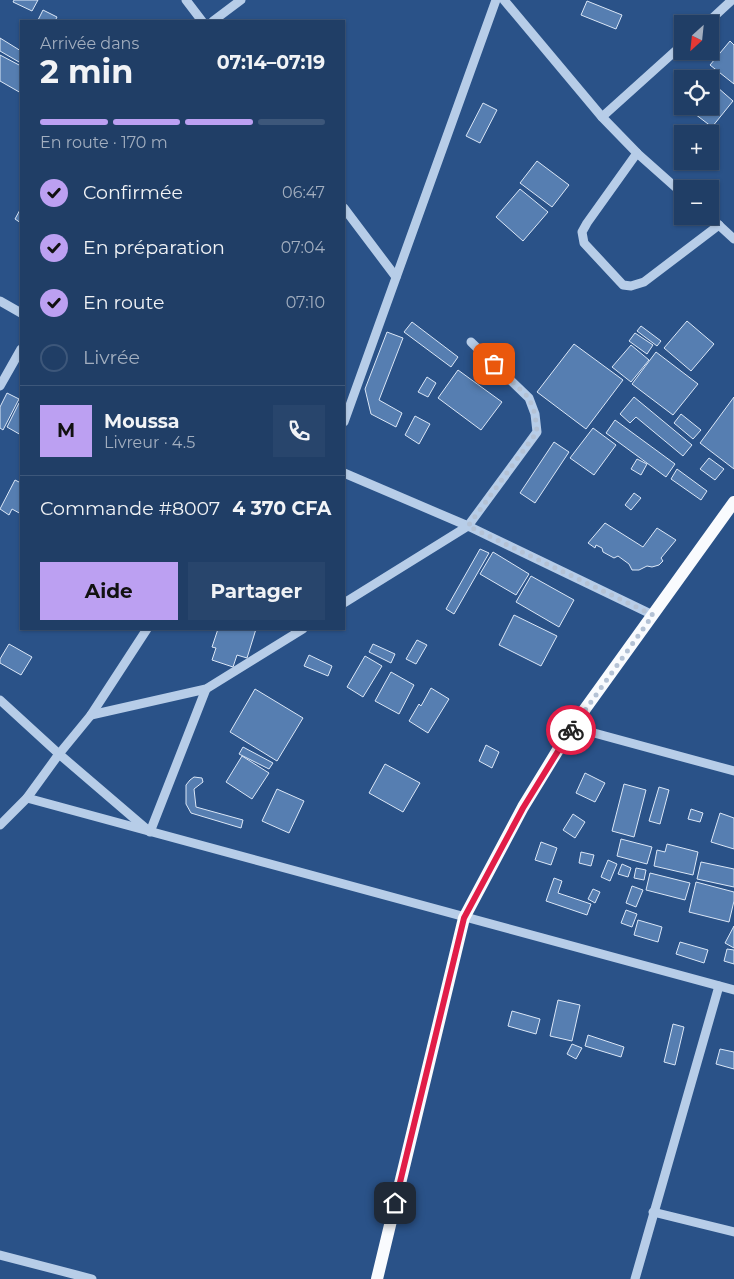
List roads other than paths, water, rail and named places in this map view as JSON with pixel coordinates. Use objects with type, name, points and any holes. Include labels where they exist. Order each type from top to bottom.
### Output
[{"type":"main road","points":[[377,1279],[464,918],[523,808],[572,727],[734,502]]},
{"type":"street","points":[[186,0],[201,20]]},
{"type":"street","points":[[214,20],[240,0]]},
{"type":"street","points":[[345,419],[496,0]]},
{"type":"street","points":[[504,0],[602,117],[674,186]]},
{"type":"street","points":[[716,15],[732,0]]},
{"type":"street","points":[[602,117],[674,52]]},
{"type":"street","points":[[638,153],[582,232],[584,243],[624,285],[631,286],[644,282],[719,225],[734,239]]},
{"type":"street","points":[[345,209],[396,277]]},
{"type":"street","points":[[0,301],[20,312]]},
{"type":"street","points":[[345,602],[468,526],[537,432],[535,414],[529,398],[471,342]]},
{"type":"street","points":[[0,386],[20,351]]},
{"type":"street","points":[[345,473],[468,526],[653,615]]},
{"type":"street","points":[[0,825],[27,798],[59,754],[91,715],[147,630]]},
{"type":"street","points":[[91,715],[206,689],[300,630]]},
{"type":"street","points":[[150,832],[206,689]]},
{"type":"street","points":[[0,700],[59,754],[150,832]]},
{"type":"street","points":[[572,727],[734,771]]},
{"type":"street","points":[[27,798],[734,990]]},
{"type":"street","points":[[635,1279],[719,986]]},
{"type":"street","points":[[653,1212],[734,1232]]},
{"type":"street","points":[[0,1255],[92,1279]]}]
